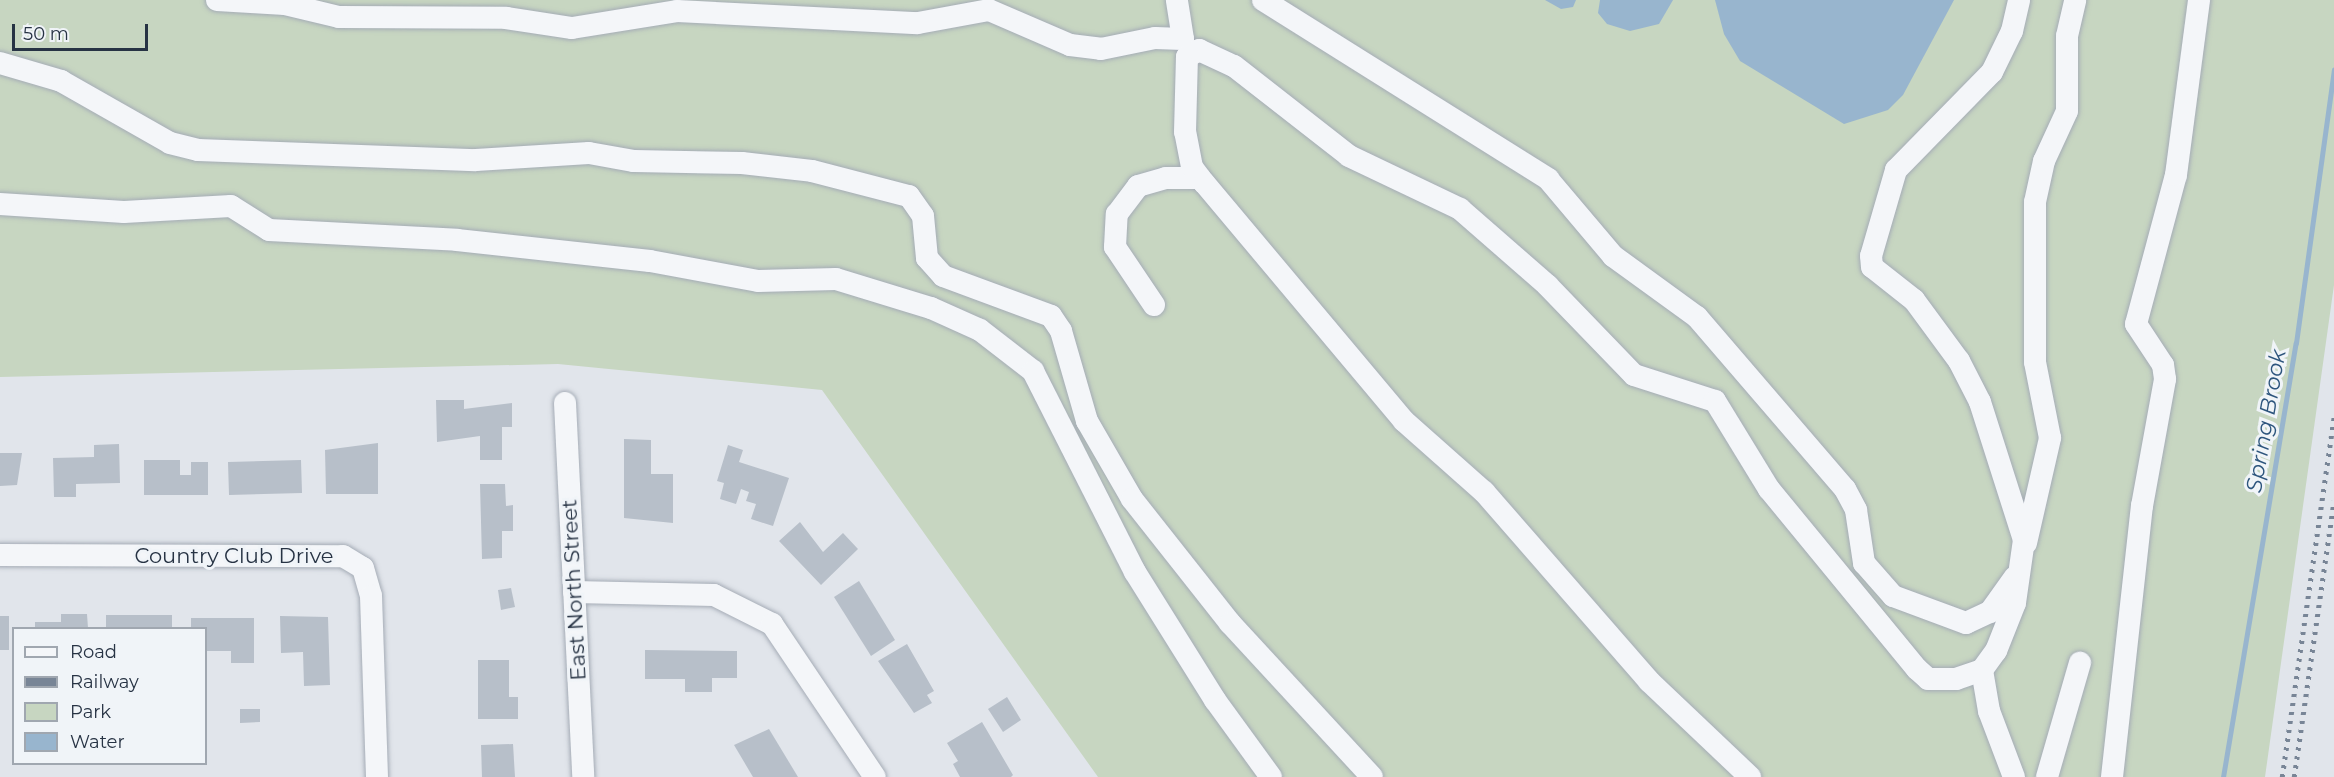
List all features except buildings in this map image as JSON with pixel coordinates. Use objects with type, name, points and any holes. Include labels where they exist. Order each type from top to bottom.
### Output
[{"type":"street","points":[[217,0],[285,4],[339,17],[506,18],[572,28],[677,11],[918,23],[989,10],[1088,49],[1188,45],[1207,52],[1248,75],[1349,156],[1460,209],[1554,292],[1634,375],[1715,401],[1768,489],[1917,669],[1928,679],[1956,679],[1982,670],[1996,651],[2015,603],[2021,558],[2019,519],[1980,402],[1938,330],[1914,300],[1880,276],[1871,256],[1896,170],[1992,72],[2012,31],[2019,0]]},
{"type":"street","points":[[1177,0],[1188,45],[1185,68],[1185,132],[1200,178],[1404,422],[1484,492],[1649,681],[1750,777]]},
{"type":"street","points":[[1263,0],[1548,179],[1613,256],[1697,317],[1845,489],[1856,510],[1864,563],[1893,596],[1951,622],[1978,620],[2006,592],[2021,558],[2040,499],[2050,438],[2035,362],[2035,202],[2044,160],[2067,111],[2067,36],[2075,0]]},
{"type":"street","points":[[2112,777],[2142,506],[2165,379],[2163,365],[2138,335],[2136,324],[2176,175],[2199,0]]},
{"type":"street","points":[[0,63],[61,81],[171,143],[198,150],[476,160],[589,153],[634,161],[762,165],[852,178],[898,192],[920,210],[927,258],[943,276],[1051,316],[1061,331],[1077,392],[1109,463],[1182,566],[1372,777]]},
{"type":"street","points":[[1154,306],[1115,247],[1117,214],[1138,186],[1166,178],[1200,178]]},
{"type":"street","points":[[0,204],[124,212],[231,206],[269,230],[457,240],[650,261],[758,281],[836,279],[903,296],[972,327],[1033,371],[1077,392]]},
{"type":"street","points":[[1033,371],[1140,580],[1271,777]]},
{"type":"street","name":"East North Street","points":[[565,403],[583,777]]},
{"type":"street","name":"Country Club Drive","points":[[0,555],[343,556],[363,568],[370,596],[377,777]]},
{"type":"street","points":[[574,592],[714,595],[772,624],[875,777]]},
{"type":"street","points":[[2047,777],[2080,663]]},
{"type":"street","points":[[1982,670],[1989,711],[2014,777]]},
{"type":"green space","points":[[0,0],[2334,0],[2334,285],[2265,777],[1098,777],[822,390],[558,364],[0,377]]},
{"type":"water","points":[[1545,0],[1576,0],[1573,7],[1561,9]]},
{"type":"water","points":[[1600,0],[1673,0],[1659,24],[1630,31],[1607,24],[1598,13]]},
{"type":"water","points":[[1715,0],[1954,0],[1903,95],[1888,110],[1844,124],[1740,61],[1724,34]]},
{"type":"waterway","name":"Spring Brook","points":[[2223,777],[2296,343],[2334,70]]},
{"type":"railway","points":[[2282,777],[2334,418]]},
{"type":"railway","points":[[2294,777],[2334,501]]}]
